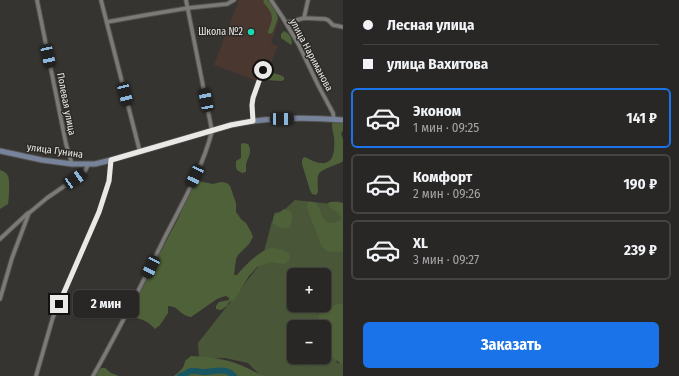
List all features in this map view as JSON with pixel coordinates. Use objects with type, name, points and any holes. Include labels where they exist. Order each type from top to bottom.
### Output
[{"type":"main road","name":"улица Гунина","points":[[0,151],[42,160],[88,165],[140,152],[231,125],[253,121],[282,119],[343,120]]},
{"type":"street","name":"Полевая улица","points":[[37,0],[66,144],[72,164]]},
{"type":"street","points":[[101,0],[140,152]]},
{"type":"street","points":[[93,376],[118,331],[177,215],[201,163],[212,131],[186,0]]},
{"type":"street","points":[[107,22],[188,8],[227,4],[234,0]]},
{"type":"street","name":"улица Нариманова","points":[[271,0],[299,45],[333,112],[334,119]]},
{"type":"street","points":[[304,18],[308,0]]},
{"type":"street","points":[[286,23],[304,18],[325,19],[333,25],[343,27]]},
{"type":"street","points":[[253,121],[253,98],[263,70]]},
{"type":"street","points":[[36,376],[53,317],[99,212],[109,181],[111,160]]},
{"type":"street","points":[[0,239],[52,194],[86,171],[88,165]]},
{"type":"street","points":[[0,299],[12,258],[29,213]]},
{"type":"shaded area","name":"Школа №2","points":[[239,0],[266,0],[279,21],[271,43],[278,46],[269,68],[263,66],[257,81],[214,65]]},
{"type":"green space","points":[[264,0],[271,3],[278,18],[273,32],[270,34],[268,32],[272,17],[269,9],[263,2]]},
{"type":"green space","points":[[284,31],[291,38],[291,45],[281,38],[281,34]]},
{"type":"green space","points":[[265,73],[280,75],[284,77],[284,80],[266,80],[263,77]]},
{"type":"green space","points":[[334,121],[343,122],[343,130],[341,134],[343,139],[343,161],[319,173],[318,192],[316,195],[312,194],[302,160],[304,157],[314,162],[322,163],[330,160],[334,152],[332,124]]},
{"type":"green space","points":[[241,144],[248,144],[250,154],[246,164],[246,172],[242,173],[237,170],[236,161],[241,158]]},
{"type":"green space","points":[[0,170],[5,172],[9,178],[9,194],[8,204],[0,209]]},
{"type":"green space","points":[[198,181],[213,184],[221,182],[227,183],[230,186],[236,203],[236,212],[246,223],[253,237],[236,259],[234,275],[237,275],[253,259],[268,249],[275,248],[287,252],[290,258],[285,264],[271,262],[257,267],[249,276],[234,300],[229,302],[227,306],[221,310],[216,309],[216,306],[219,302],[229,300],[226,296],[217,299],[191,317],[184,315],[173,307],[168,306],[168,313],[160,325],[155,329],[147,322],[131,315],[129,313],[130,309],[178,219],[193,184]]},
{"type":"green space","points":[[295,200],[332,204],[343,209],[343,309],[331,332],[331,320],[287,320],[287,364],[331,364],[331,338],[337,363],[343,363],[343,376],[261,376],[248,363],[225,358],[199,358],[198,343],[261,263],[272,221]]},
{"type":"green space","points":[[308,202],[317,204],[324,220],[333,223],[342,218],[337,212],[330,208],[328,203],[343,203],[343,252],[328,251],[323,248],[307,208]]},
{"type":"green space","points":[[284,209],[292,213],[290,227],[286,228],[279,227],[273,223],[275,213]]},
{"type":"green space","points":[[343,304],[343,365],[331,356],[331,320],[319,320],[321,312],[331,312],[331,307]]},
{"type":"green space","points":[[191,356],[227,361],[265,376],[174,376],[181,370],[185,361]]},
{"type":"green space","points":[[101,368],[105,368],[111,373],[119,376],[96,376]]},
{"type":"waterway","points":[[180,376],[191,371],[204,372],[219,370],[229,372],[234,376]]},
{"type":"place","name":"Школа №2","points":[[251,32]]},
{"type":"route","points":[[59,304],[99,212],[109,181],[111,160],[231,125],[253,121],[253,98],[263,70]]}]
